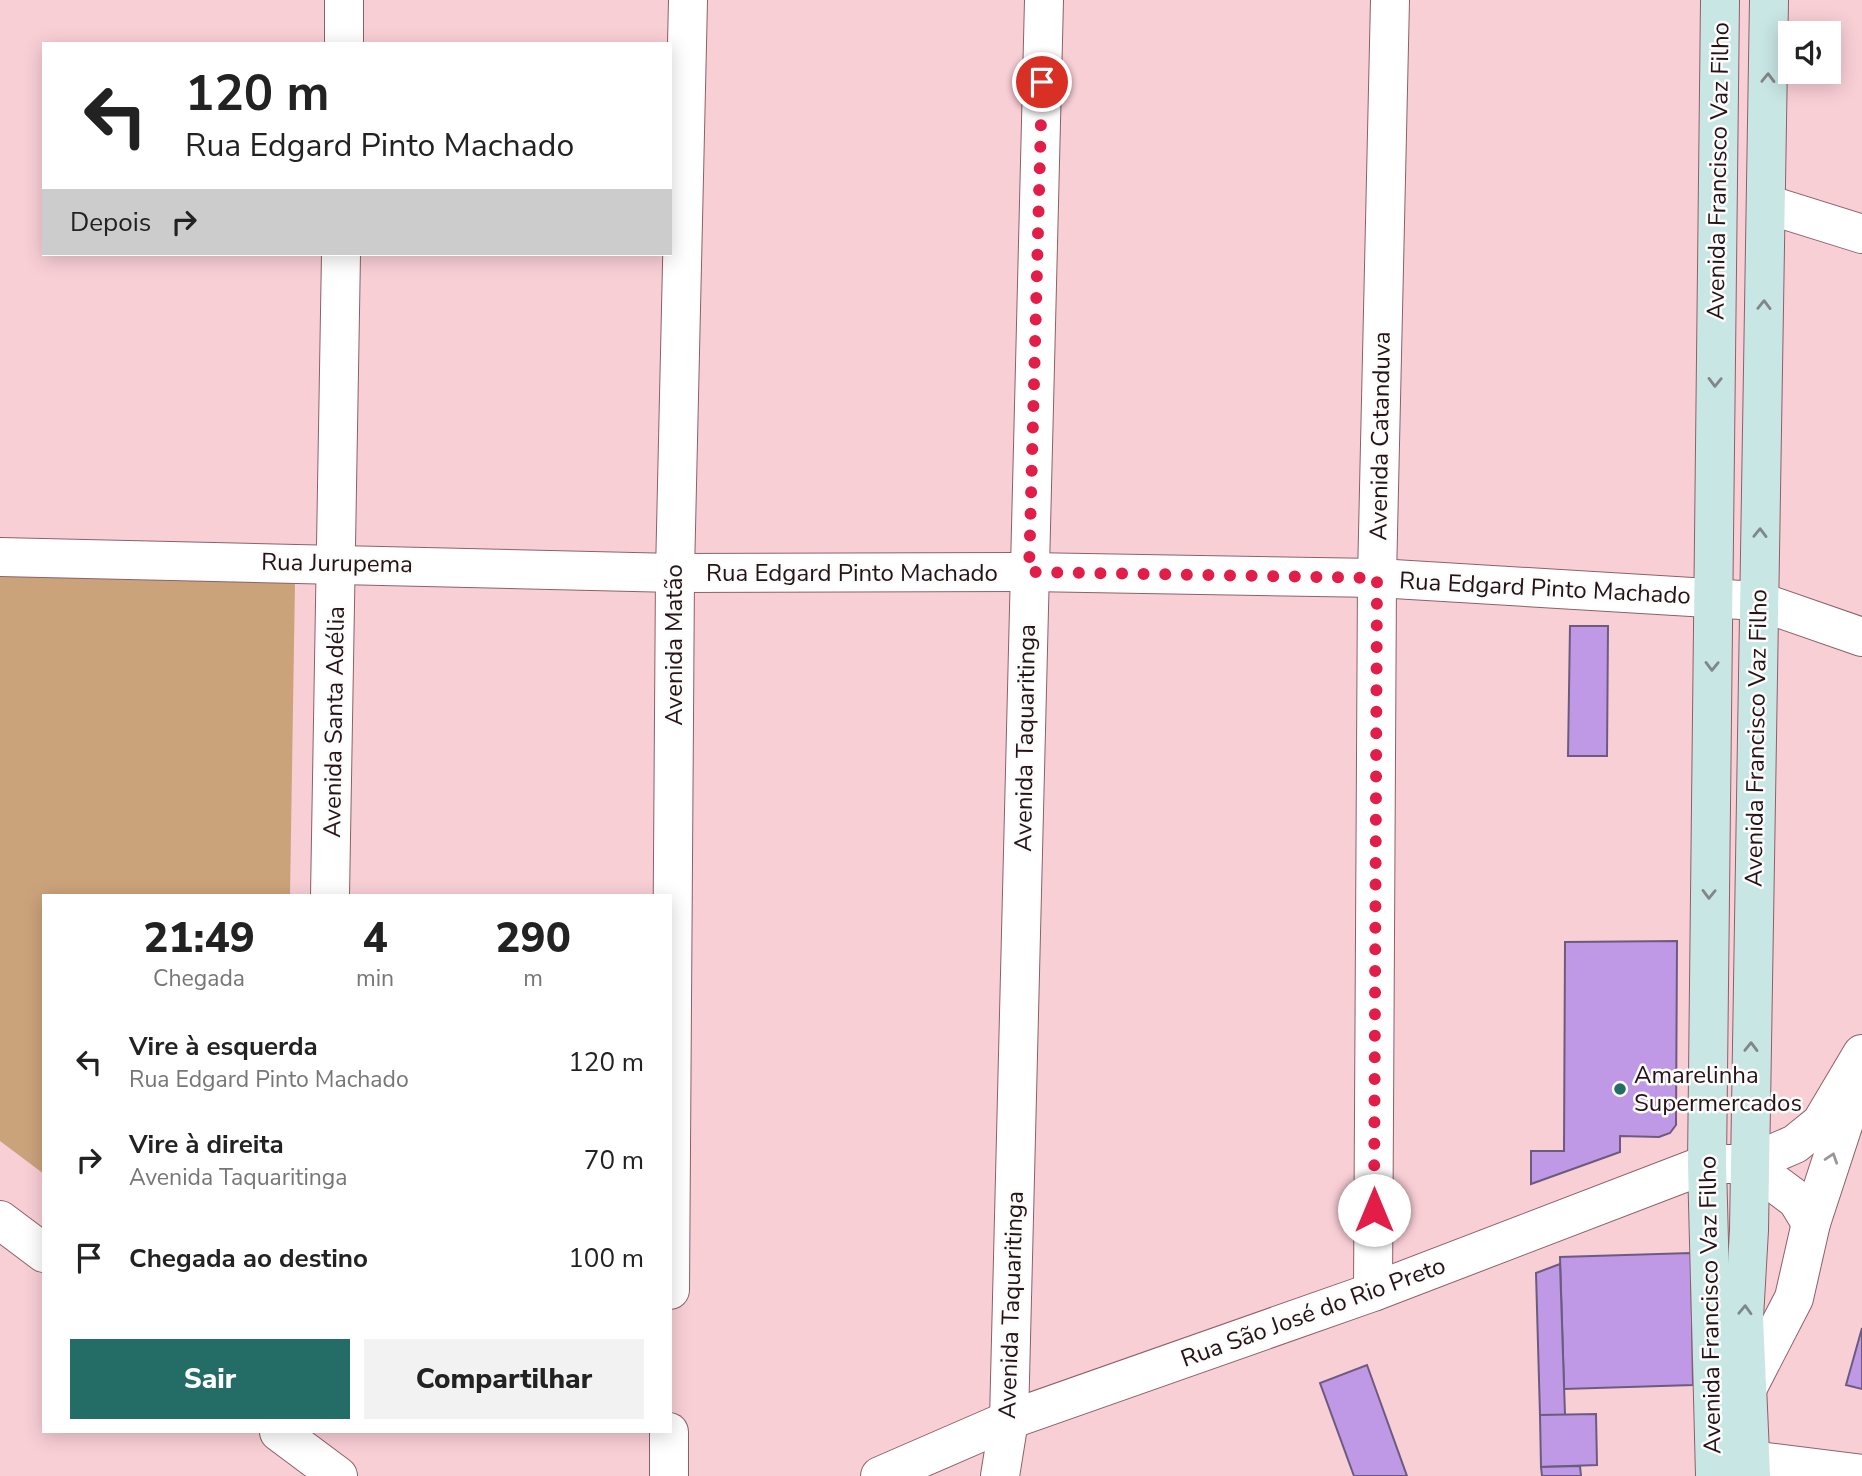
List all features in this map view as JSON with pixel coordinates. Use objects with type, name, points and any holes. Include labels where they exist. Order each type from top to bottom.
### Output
[{"type":"main road","name":"Avenida Francisco Vaz Filho","points":[[1715,1476],[1707,1164],[1720,0]]},
{"type":"main road","name":"Avenida Francisco Vaz Filho","points":[[1751,1468],[1744,1318],[1769,0]]},
{"type":"street","points":[[344,0],[344,42]]},
{"type":"street","name":"Avenida Matão","points":[[672,1003],[675,573],[688,0]]},
{"type":"street","name":"Avenida Taquaritinga","points":[[1000,1476],[1009,1420],[1044,0]]},
{"type":"street","name":"Avenida Catanduva","points":[[1373,1292],[1377,578],[1390,0]]},
{"type":"street","points":[[1766,204],[1862,234]]},
{"type":"street","name":"Avenida Santa Adélia","points":[[330,894],[338,563],[341,256]]},
{"type":"street","name":"Rua Jurupema","points":[[0,557],[675,573]]},
{"type":"street","name":"Rua Edgard Pinto Machado","points":[[675,573],[1029,572],[1377,578],[1758,601],[1862,637]]},
{"type":"street","points":[[1811,1223],[1797,1200],[1749,1164],[1795,1144],[1821,1124],[1862,1054]]},
{"type":"street","points":[[1746,1391],[1794,1298],[1811,1223],[1862,1066]]},
{"type":"street","name":"Rua São José do Rio Preto","points":[[880,1476],[1009,1420],[1373,1292],[1707,1164],[1749,1164]]},
{"type":"street","points":[[0,1220],[42,1252]]},
{"type":"street","points":[[280,1433],[320,1461]]},
{"type":"street","points":[[669,1433],[669,1476]]},
{"type":"street","points":[[1751,1468],[1862,1474]]},
{"type":"shaded area","points":[[0,576],[295,583],[290,894],[42,894],[42,1172],[0,1141]]},
{"type":"building","points":[[1570,626],[1608,626],[1607,756],[1568,756]]},
{"type":"building","name":"Amarelinha Supermercados","points":[[1677,941],[1676,1125],[1670,1133],[1659,1137],[1620,1136],[1620,1152],[1531,1184],[1531,1151],[1564,1151],[1565,942]]},
{"type":"building","points":[[1691,1253],[1693,1385],[1564,1389],[1560,1257]]},
{"type":"building","points":[[1560,1264],[1565,1415],[1540,1415],[1536,1273]]},
{"type":"building","points":[[1862,1328],[1862,1389],[1846,1385]]},
{"type":"building","points":[[1367,1365],[1407,1476],[1354,1476],[1320,1383]]},
{"type":"building","points":[[1596,1414],[1597,1465],[1541,1467],[1540,1415]]},
{"type":"building","points":[[1580,1466],[1581,1476],[1542,1476],[1541,1467]]},
{"type":"place","name":"Amarelinha Supermercados","points":[[1620,1089]]},
{"type":"route","points":[[1042,82],[1029,572],[1377,578],[1374,1210]]}]
